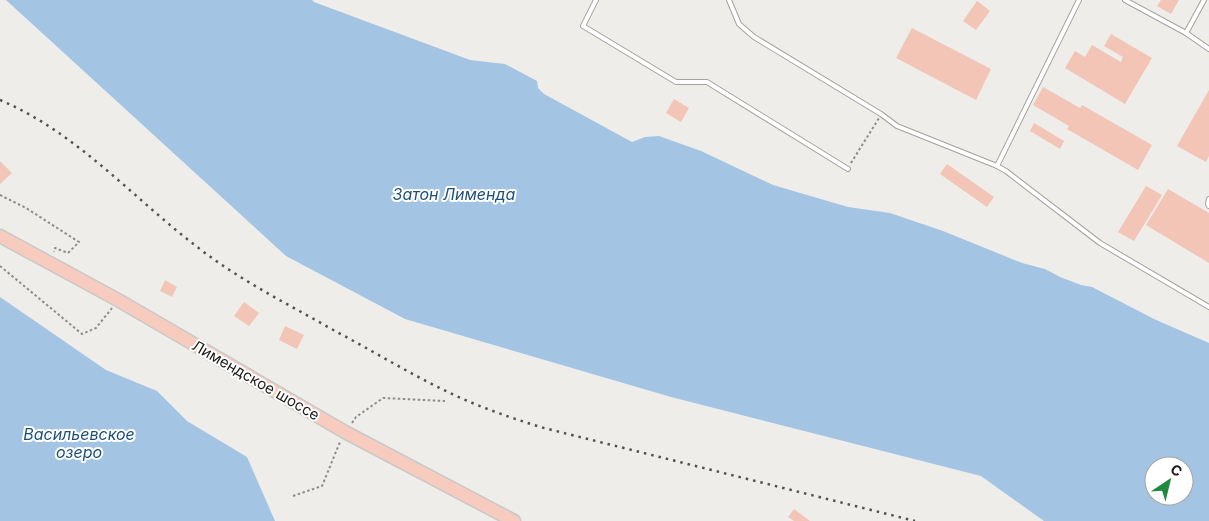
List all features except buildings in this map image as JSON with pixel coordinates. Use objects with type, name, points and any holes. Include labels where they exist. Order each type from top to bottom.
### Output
[{"type":"main road","name":"Лимендское шоссе","points":[[0,236],[118,300],[345,432],[514,521]]},
{"type":"lane","points":[[596,0],[583,26],[676,82],[707,82],[848,170]]},
{"type":"lane","points":[[729,0],[739,24],[746,31],[881,114],[897,126],[997,166],[1019,180],[1100,243],[1209,307]]},
{"type":"lane","points":[[997,166],[1079,0]]},
{"type":"lane","points":[[1125,0],[1186,33],[1209,49]]},
{"type":"lane","points":[[1186,33],[1204,0]]},
{"type":"lane","points":[[1209,199],[1209,206]]},
{"type":"path","points":[[848,170],[881,114]]},
{"type":"path","points":[[0,195],[26,208],[78,242],[68,253],[55,248],[50,263]]},
{"type":"path","points":[[0,266],[82,334],[96,328],[118,300]]},
{"type":"path","points":[[293,496],[322,486],[345,432],[356,417],[383,398],[445,400]]},
{"type":"water","name":"Затон Лименда","points":[[6,0],[312,0],[470,60],[505,64],[537,81],[538,88],[544,94],[632,142],[645,137],[659,136],[701,151],[773,185],[848,207],[890,213],[943,231],[1022,263],[1045,269],[1081,285],[1092,287],[1154,319],[1209,343],[1209,521],[1044,521],[981,476],[671,397],[405,319],[286,256]]},
{"type":"water","name":"Васильевское озеро","points":[[0,297],[106,370],[157,391],[187,421],[247,457],[275,521],[0,521]]},
{"type":"railway","points":[[0,100],[28,113],[79,147],[172,227],[229,270],[420,378],[460,397],[495,412],[544,428],[915,521]]}]
